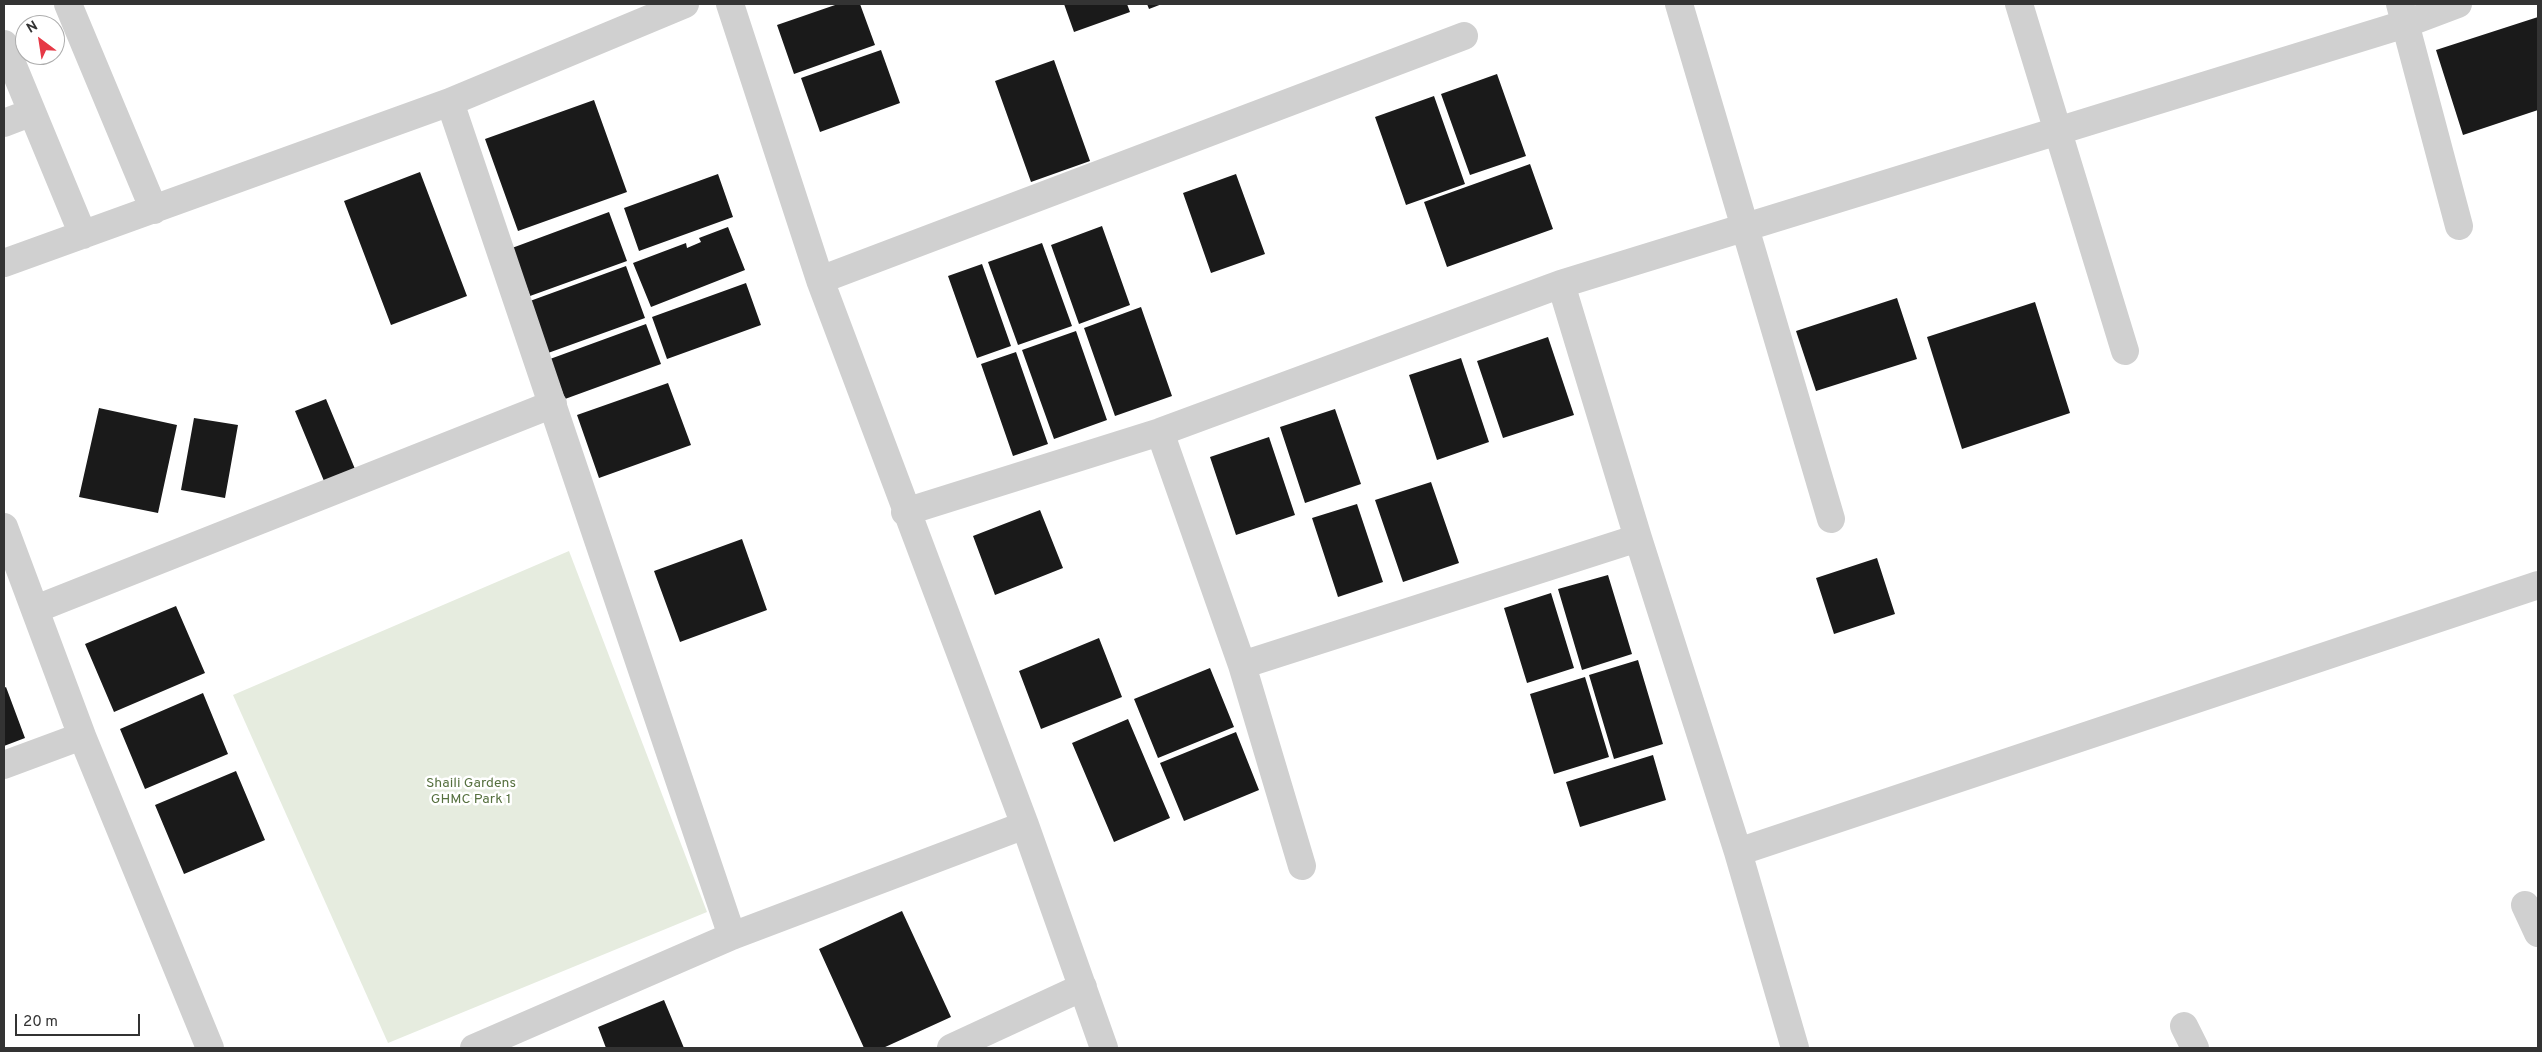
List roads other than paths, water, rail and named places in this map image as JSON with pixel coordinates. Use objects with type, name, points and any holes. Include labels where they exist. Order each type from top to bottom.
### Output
[{"type":"street","points":[[68,4],[154,210]]},
{"type":"street","points":[[4,263],[450,102],[685,4]]},
{"type":"street","points":[[730,4],[820,280],[905,512],[1025,825],[1104,1048]]},
{"type":"street","points":[[1679,4],[1831,519]]},
{"type":"street","points":[[2019,4],[2125,351]]},
{"type":"street","points":[[905,512],[1160,432],[1561,284],[2057,132],[2402,14],[2458,4]]},
{"type":"street","points":[[2402,14],[2459,226]]},
{"type":"street","points":[[820,280],[1464,36]]},
{"type":"street","points":[[4,44],[30,113],[83,235]]},
{"type":"street","points":[[450,102],[732,936]]},
{"type":"street","points":[[4,123],[30,113]]},
{"type":"street","points":[[1561,284],[1638,538],[1738,852],[1795,1048]]},
{"type":"street","points":[[36,609],[553,404]]},
{"type":"street","points":[[1160,432],[1242,665],[1302,866]]},
{"type":"street","points":[[4,527],[82,736],[210,1048]]},
{"type":"street","points":[[1242,665],[1638,538]]},
{"type":"street","points":[[1738,852],[2538,585]]},
{"type":"street","points":[[4,765],[82,736]]},
{"type":"street","points":[[474,1048],[732,936],[1025,825]]},
{"type":"street","points":[[2525,905],[2538,932]]},
{"type":"street","points":[[951,1048],[1083,987]]},
{"type":"park label","name":"Shaili Gardens GHMC Park 1","points":[[471,792]]}]
